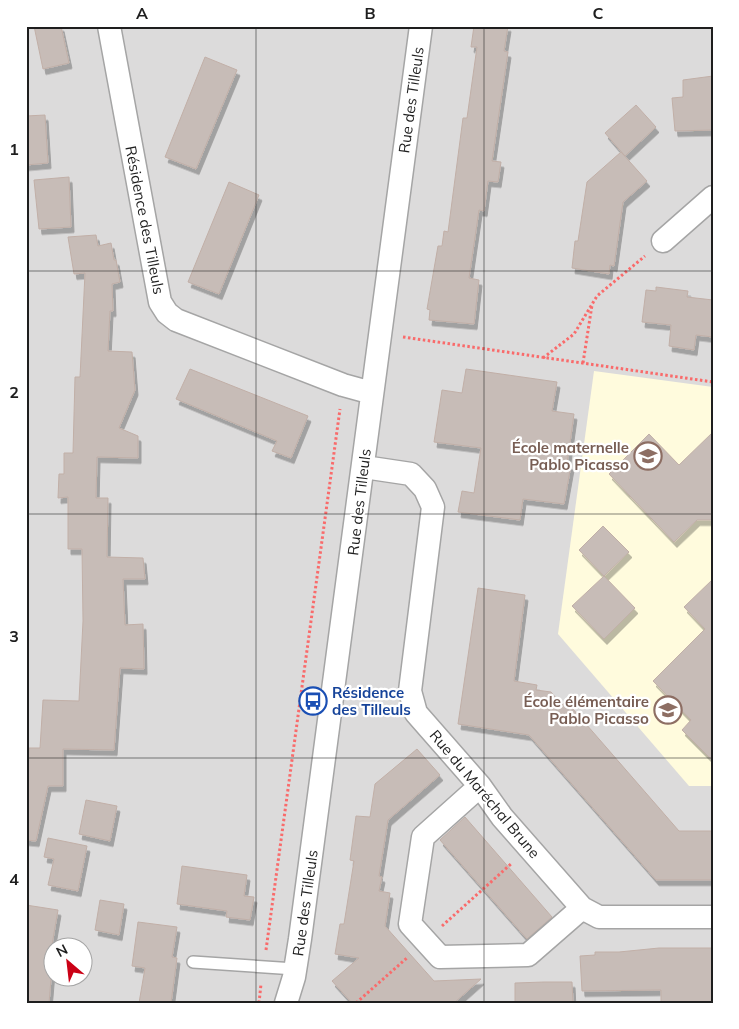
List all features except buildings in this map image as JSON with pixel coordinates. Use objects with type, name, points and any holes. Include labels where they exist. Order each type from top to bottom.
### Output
[{"type":"street","name":"Résidence des Tilleuls","points":[[109,26],[160,302],[167,313],[176,320],[343,385],[372,393]]},
{"type":"street","name":"Rue des Tilleuls","points":[[286,1003],[294,973],[364,467],[379,333],[421,26]]},
{"type":"street","points":[[663,241],[713,197]]},
{"type":"street","name":"Rue du Maréchal Brune","points":[[364,467],[411,474],[425,489],[433,507],[410,691],[416,713],[480,786],[502,817],[582,908],[599,917],[713,916]]},
{"type":"street","points":[[480,786],[423,837],[410,924],[440,957],[528,955],[582,908]]},
{"type":"street","name":"Rue des Tilleuls","points":[[294,973],[299,1003]]},
{"type":"lane","points":[[193,962],[264,965],[294,973]]},
{"type":"path","points":[[543,358],[574,334],[592,303],[663,241]]},
{"type":"path","points":[[583,363],[592,303]]},
{"type":"path","points":[[379,333],[713,382]]},
{"type":"path","points":[[258,1003],[343,385]]},
{"type":"shaded area","points":[[26,26],[713,26],[713,1003],[26,1003]]},
{"type":"shaded area","points":[[594,371],[713,387],[713,786],[689,786],[558,634]]},
{"type":"place","name":"École maternelle Pablo Picasso","points":[[648,456]]},
{"type":"place","name":"Résidence des Tilleuls","points":[[313,701]]},
{"type":"place","name":"École élémentaire Pablo Picasso","points":[[668,710]]}]
